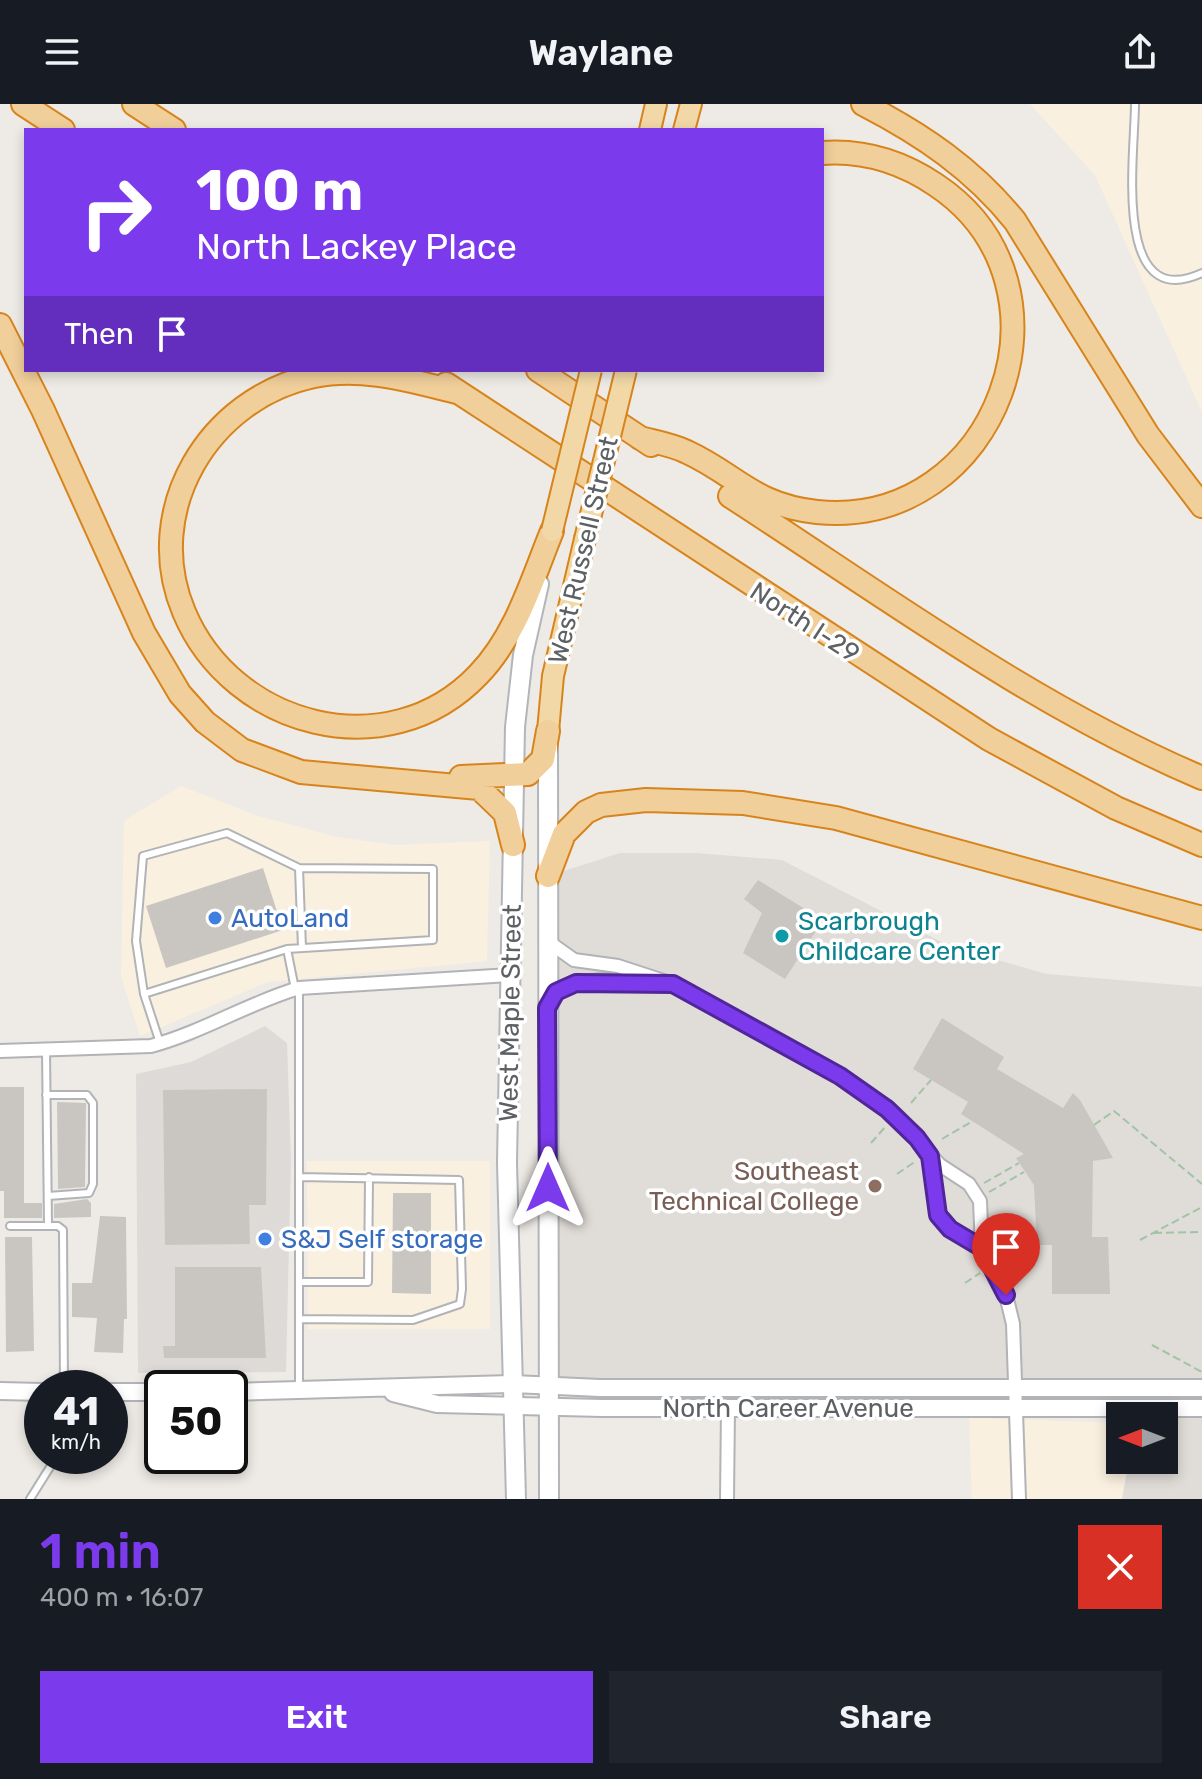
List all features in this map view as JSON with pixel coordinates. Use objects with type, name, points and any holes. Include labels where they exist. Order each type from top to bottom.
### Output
[{"type":"highway","points":[[23,104],[60,128]]},
{"type":"highway","points":[[134,104],[171,128]]},
{"type":"highway","points":[[650,128],[656,104]]},
{"type":"highway","points":[[685,128],[691,104]]},
{"type":"highway","points":[[851,104],[895,121]]},
{"type":"highway","points":[[863,104],[895,121],[966,168],[1015,221],[1148,435],[1202,506]]},
{"type":"highway","points":[[640,438],[687,452],[756,497],[801,510],[844,513],[891,504],[931,484],[962,458],[985,428],[1006,382],[1013,337],[1008,289],[992,247],[964,208],[924,176],[877,157],[824,153]]},
{"type":"highway","points":[[0,325],[43,410],[144,633],[180,694],[205,722],[258,758],[301,772],[466,784],[479,788],[505,813],[513,845]]},
{"type":"highway","name":"North I-29","points":[[428,372],[989,739],[1116,808],[1202,845]]},
{"type":"highway","points":[[541,372],[1001,673],[1122,741],[1202,778]]},
{"type":"highway","name":"West Russell Street","points":[[552,531],[591,372]]},
{"type":"highway","name":"West Russell Street","points":[[548,731],[553,676],[626,372]]},
{"type":"highway","points":[[457,392],[367,374],[333,374],[297,381],[244,404],[229,416],[205,444],[186,476],[172,539],[171,562],[182,609],[205,652],[248,693],[302,720],[326,725],[374,726],[420,715],[460,691],[493,658],[517,618],[552,531]]},
{"type":"highway","points":[[348,777],[514,777],[528,774],[543,759],[548,731]]},
{"type":"highway","points":[[548,876],[564,834],[586,812],[601,805],[646,800],[743,803],[836,818],[1202,918]]},
{"type":"main road","name":"West Maple Street","points":[[516,1499],[507,1163],[514,777],[523,655],[552,531]]},
{"type":"main road","name":"West Maple Street","points":[[548,731],[546,1406],[549,1499]]},
{"type":"street","points":[[547,933],[553,945],[574,960],[618,966],[673,984],[794,1049],[869,1094],[903,1124],[924,1157],[938,1215],[950,1229],[982,1248]]},
{"type":"street","points":[[0,1051],[119,1049],[160,1043],[297,988],[511,975]]},
{"type":"street","points":[[547,1008],[556,992],[576,983],[673,984]]},
{"type":"street","points":[[924,1157],[969,1184],[976,1193],[982,1210],[982,1248],[1011,1310],[1019,1499]]},
{"type":"street","name":"North Career Avenue","points":[[248,1392],[513,1384],[600,1388],[1202,1388]]},
{"type":"street","name":"North Career Avenue","points":[[376,1389],[437,1404],[514,1406],[1202,1408]]},
{"type":"street","points":[[0,1391],[24,1392]]},
{"type":"street","points":[[727,1499],[728,1408]]},
{"type":"lane","points":[[1135,104],[1135,237],[1142,263],[1157,277],[1168,279],[1179,280],[1202,273]]},
{"type":"lane","points":[[144,994],[287,949],[433,940],[433,869],[299,868],[227,833],[143,856],[136,941],[144,994],[160,1043]]},
{"type":"lane","points":[[299,868],[302,948]]},
{"type":"lane","points":[[287,949],[297,988],[299,1392]]},
{"type":"lane","points":[[46,1050],[48,1226]]},
{"type":"lane","points":[[46,1095],[87,1095],[93,1103],[93,1184],[89,1193],[48,1196]]},
{"type":"lane","points":[[299,1177],[459,1180],[462,1300],[460,1304],[433,1316],[413,1320],[299,1319]]},
{"type":"lane","points":[[299,1282],[368,1282],[369,1177]]},
{"type":"lane","points":[[10,1226],[58,1226],[63,1230],[64,1370]]},
{"type":"lane","points":[[30,1499],[46,1474]]},
{"type":"path","points":[[911,1103],[931,1080]]},
{"type":"path","points":[[1094,1125],[1114,1111],[1202,1184]]},
{"type":"path","points":[[942,1139],[973,1121]]},
{"type":"path","points":[[871,1143],[889,1124]]},
{"type":"path","points":[[897,1174],[924,1157]]},
{"type":"path","points":[[979,1185],[1019,1163]]},
{"type":"path","points":[[985,1194],[1024,1172]]},
{"type":"path","points":[[1140,1240],[1202,1207]]},
{"type":"path","points":[[1009,1254],[1037,1231]]},
{"type":"path","points":[[1153,1233],[1202,1232]]},
{"type":"path","points":[[965,1283],[983,1271]]},
{"type":"path","points":[[1152,1345],[1202,1372]]},
{"type":"shaded area","points":[[1030,104],[1202,104],[1202,412],[1095,175]]},
{"type":"shaded area","points":[[181,786],[258,816],[337,837],[396,845],[490,841],[487,961],[268,982],[140,1036],[121,976],[124,821]]},
{"type":"shaded area","name":"Southeast Technical College","points":[[620,853],[696,853],[782,860],[951,947],[1047,974],[1202,987],[1202,1499],[1122,1499],[1126,1474],[1178,1474],[1178,1402],[1136,1402],[1136,1389],[547,1385],[548,876]]},
{"type":"shaded area","points":[[265,1026],[287,1043],[291,1160],[286,1372],[144,1370],[144,1373],[138,1373],[136,1074],[191,1062]]},
{"type":"shaded area","points":[[307,1161],[490,1161],[490,1329],[308,1329]]},
{"type":"shaded area","points":[[969,1418],[1106,1423],[1106,1474],[1126,1474],[1122,1499],[972,1499]]},
{"type":"building","name":"AutoLand","points":[[263,868],[283,930],[166,968],[146,906]]},
{"type":"building","name":"Scarbrough Childcare Center","points":[[758,880],[823,920],[785,979],[743,953],[762,913],[744,899]]},
{"type":"building","points":[[942,1018],[1004,1057],[997,1069],[1063,1108],[1073,1093],[1080,1100],[1113,1158],[1093,1161],[1092,1237],[1108,1237],[1110,1294],[1052,1294],[1052,1245],[1037,1245],[1034,1185],[1016,1158],[1024,1154],[961,1114],[968,1102],[913,1069]]},
{"type":"building","points":[[0,1087],[24,1087],[24,1203],[42,1203],[42,1218],[4,1218],[4,1191],[0,1191]]},
{"type":"building","points":[[267,1089],[266,1205],[249,1205],[250,1244],[165,1245],[163,1090]]},
{"type":"building","points":[[57,1102],[86,1103],[85,1187],[58,1189]]},
{"type":"building","points":[[393,1193],[431,1193],[431,1294],[392,1293]]},
{"type":"building","points":[[87,1199],[91,1203],[91,1217],[54,1218],[54,1204]]},
{"type":"building","points":[[100,1216],[126,1217],[127,1319],[124,1319],[123,1353],[94,1352],[97,1318],[72,1317],[72,1283],[92,1283]]},
{"type":"building","points":[[5,1237],[32,1237],[34,1351],[6,1352]]},
{"type":"building","points":[[175,1267],[261,1267],[266,1358],[164,1358],[163,1346],[175,1346]]},
{"type":"place","name":"AutoLand","points":[[215,918]]},
{"type":"place","name":"Scarbrough Childcare Center","points":[[782,936]]},
{"type":"place","name":"Southeast Technical College","points":[[875,1186]]},
{"type":"place","name":"S&J Self storage","points":[[265,1239]]},
{"type":"route","points":[[548,1188],[547,1008],[556,992],[576,983],[673,984],[808,1056],[869,1094],[895,1116],[930,1156],[933,1196],[938,1215],[950,1229],[982,1248],[1006,1295]]}]
